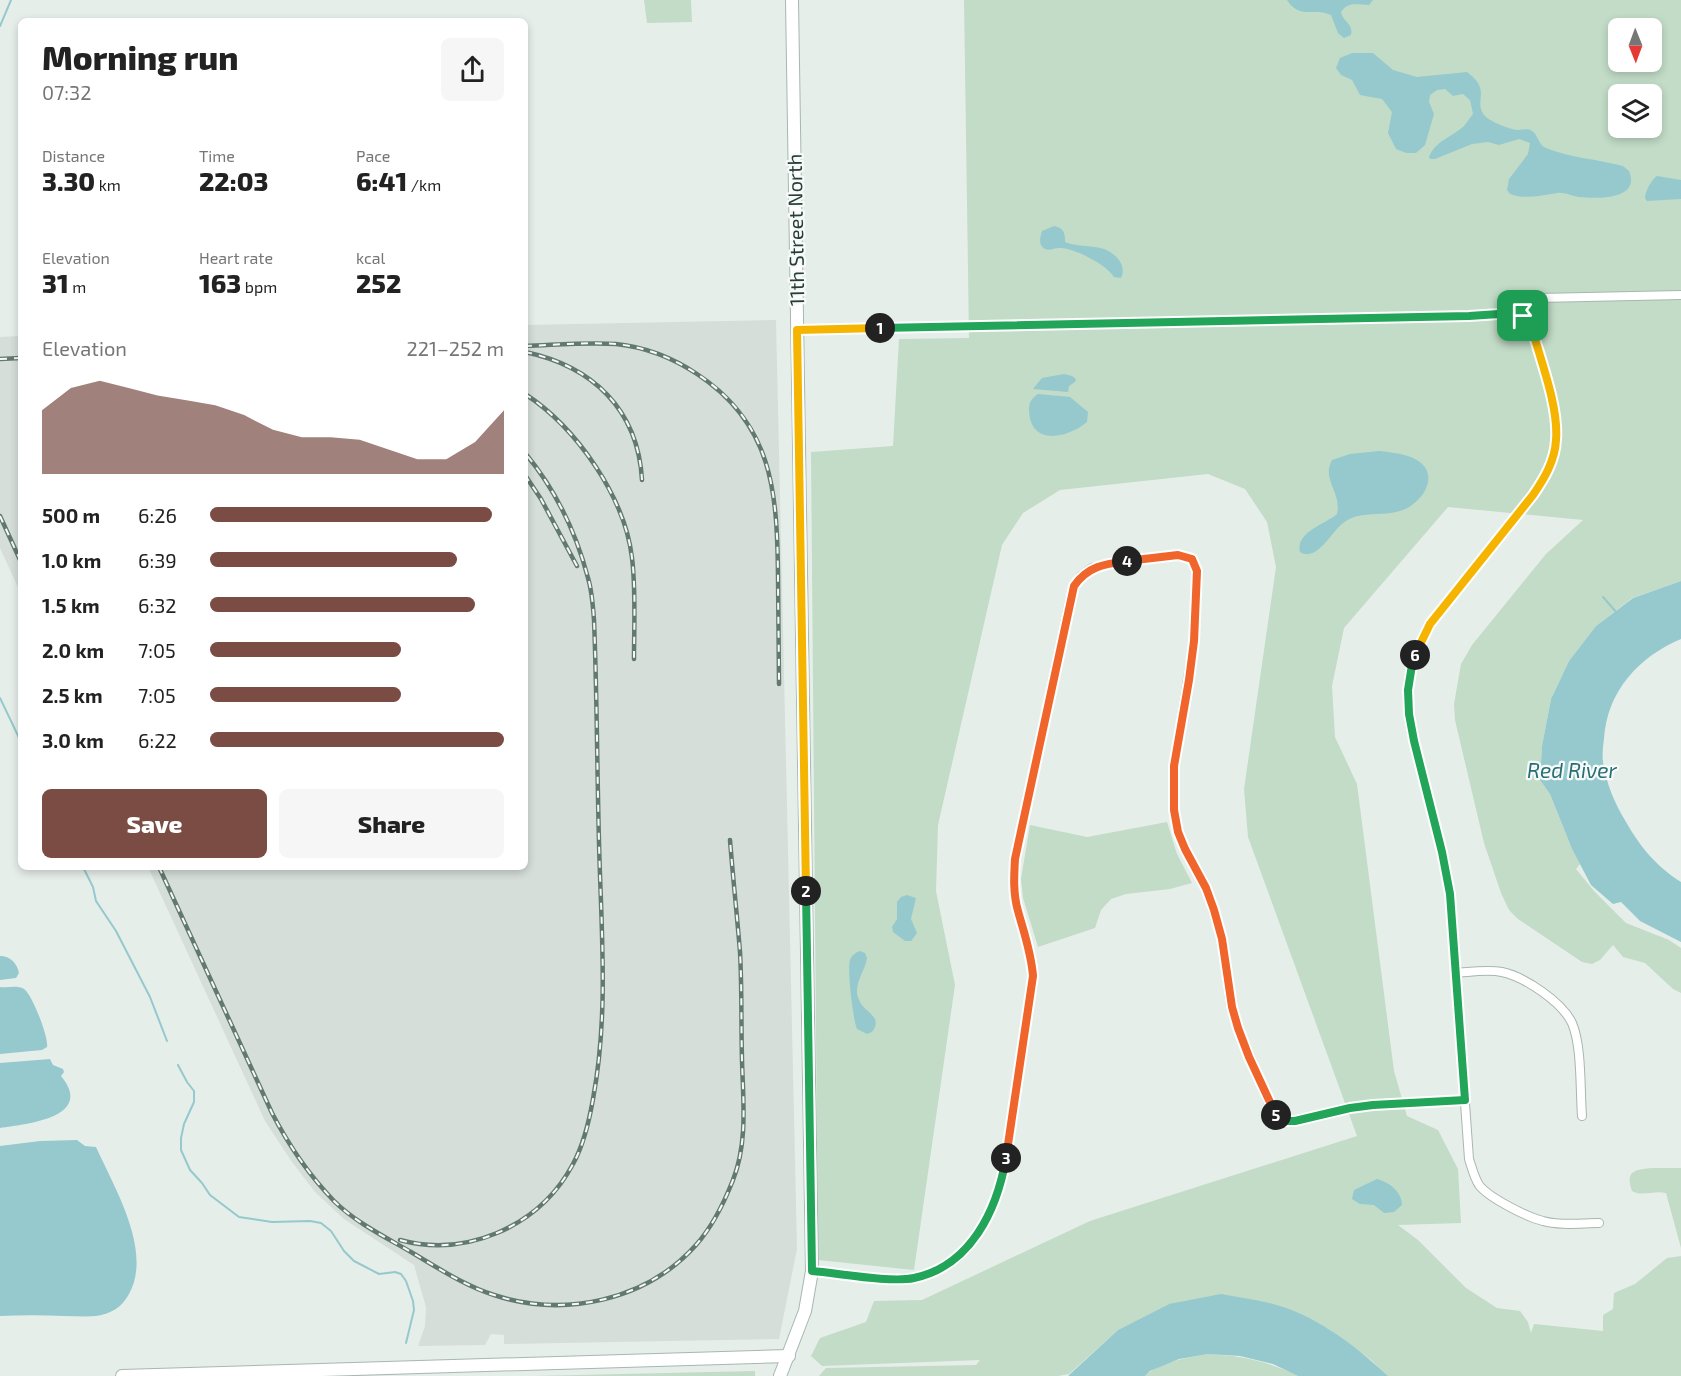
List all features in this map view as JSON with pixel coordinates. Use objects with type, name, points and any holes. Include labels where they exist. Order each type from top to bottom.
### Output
[{"type":"street","name":"11th Street North","points":[[780,1376],[805,1311],[812,1271],[792,0]]},
{"type":"street","points":[[1523,316],[1523,306],[1528,301],[1539,298],[1681,295]]},
{"type":"street","points":[[797,330],[1514,313],[1530,322],[1556,419],[1557,441],[1552,460],[1543,481],[1533,495],[1430,624],[1419,644],[1412,665],[1408,690],[1409,714],[1447,873],[1473,1173],[1480,1186],[1491,1195],[1544,1221],[1563,1224],[1599,1223]]},
{"type":"street","points":[[812,1271],[912,1278],[932,1272],[953,1261],[970,1246],[984,1225],[1000,1188],[1033,976],[1031,955],[1016,899],[1015,859],[1074,586],[1081,576],[1092,568],[1110,563],[1178,555],[1192,559],[1197,571],[1194,641],[1174,766],[1174,810],[1178,832],[1206,888],[1214,910],[1222,939],[1232,1007],[1238,1028],[1273,1112],[1282,1121],[1295,1121],[1373,1105],[1465,1100]]},
{"type":"street","points":[[1456,973],[1502,972],[1519,977],[1564,1009],[1572,1024],[1577,1042],[1582,1116]]},
{"type":"street","points":[[122,1376],[789,1356]]},
{"type":"shaded area","points":[[776,320],[797,1249],[779,1339],[504,1344],[504,1335],[491,1334],[485,1345],[418,1346],[425,1326],[426,1307],[414,1265],[344,1219],[315,1192],[292,1162],[265,1121],[149,870],[528,870],[528,325]]},
{"type":"shaded area","points":[[18,336],[18,587],[0,548],[0,337]]},
{"type":"green space","points":[[644,0],[691,0],[692,22],[647,23]]},
{"type":"green space","points":[[964,0],[1681,0],[1681,581],[1632,598],[1596,626],[1569,661],[1551,699],[1542,746],[1540,780],[1550,794],[1580,864],[1576,869],[1594,891],[1626,923],[1669,940],[1681,948],[1681,993],[1673,989],[1645,963],[1623,957],[1613,945],[1600,960],[1592,964],[1582,962],[1518,919],[1509,910],[1484,843],[1455,720],[1454,704],[1461,664],[1472,645],[1546,554],[1583,520],[1448,507],[1344,628],[1332,686],[1335,737],[1357,784],[1394,1071],[1407,1116],[1438,1130],[1458,1169],[1461,1223],[1398,1225],[1418,1240],[1466,1288],[1497,1308],[1520,1311],[1528,1322],[1531,1333],[1534,1324],[1603,1331],[1603,1315],[1613,1309],[1614,1293],[1635,1284],[1667,1258],[1681,1256],[1681,1376],[1388,1376],[1371,1360],[1329,1329],[1280,1306],[1169,1304],[1118,1330],[1069,1374],[1058,1376],[819,1376],[826,1368],[976,1365],[980,1360],[822,1366],[811,1356],[820,1338],[866,1322],[874,1301],[922,1300],[1090,1221],[1357,1136],[1248,837],[1244,789],[1276,567],[1267,522],[1245,489],[1208,474],[1060,490],[1023,513],[1002,545],[938,825],[936,891],[955,985],[914,1270],[818,1260],[811,452],[893,446],[899,339],[969,338]]},
{"type":"green space","points":[[1167,822],[1177,854],[1192,883],[1170,889],[1126,894],[1111,899],[1101,910],[1095,928],[1038,947],[1023,898],[1021,879],[1030,825],[1087,837]]},
{"type":"green space","points":[[1652,1168],[1681,1168],[1681,1248],[1666,1193],[1632,1191],[1630,1179],[1633,1172]]},
{"type":"green space","points":[[1208,1354],[1254,1360],[1298,1376],[1145,1376],[1166,1364]]},
{"type":"green space","points":[[755,1371],[755,1376],[533,1376]]},
{"type":"water","points":[[1287,0],[1373,0],[1369,5],[1347,6],[1341,12],[1352,31],[1351,35],[1344,38],[1338,33],[1331,15],[1297,10]]},
{"type":"water","points":[[1352,53],[1373,53],[1393,70],[1417,77],[1467,72],[1479,85],[1480,105],[1487,118],[1510,129],[1527,129],[1534,132],[1543,147],[1623,166],[1629,171],[1631,181],[1629,188],[1615,196],[1596,198],[1560,193],[1528,197],[1510,194],[1507,190],[1509,179],[1528,154],[1530,143],[1519,139],[1499,145],[1488,142],[1472,144],[1430,159],[1435,147],[1464,126],[1473,114],[1470,100],[1463,94],[1453,96],[1445,89],[1437,90],[1430,95],[1429,102],[1434,114],[1425,145],[1416,153],[1406,153],[1396,149],[1388,133],[1392,112],[1382,99],[1360,95],[1352,80],[1341,75],[1336,68],[1340,58]]},
{"type":"water","points":[[1657,176],[1681,180],[1681,199],[1647,201],[1645,198],[1647,189]]},
{"type":"water","points":[[1054,226],[1063,231],[1065,242],[1101,248],[1113,254],[1122,266],[1121,278],[1114,277],[1097,262],[1081,254],[1065,248],[1045,249],[1040,241],[1042,231]]},
{"type":"water","points":[[1064,374],[1076,379],[1069,386],[1068,392],[1033,389],[1042,378]]},
{"type":"water","points":[[1038,394],[1070,397],[1088,412],[1087,422],[1061,435],[1051,436],[1036,430],[1031,422],[1029,405]]},
{"type":"water","points":[[1379,451],[1403,455],[1425,466],[1428,482],[1421,496],[1401,511],[1353,517],[1341,525],[1325,544],[1313,553],[1300,552],[1302,539],[1312,529],[1337,514],[1337,499],[1329,474],[1332,460],[1350,454]]},
{"type":"water","name":"Red River","points":[[1681,581],[1681,639],[1651,656],[1639,666],[1618,691],[1606,722],[1603,756],[1606,778],[1618,808],[1632,831],[1657,863],[1681,882],[1681,942],[1640,921],[1621,902],[1613,904],[1591,885],[1572,849],[1550,794],[1540,780],[1542,746],[1551,699],[1569,661],[1596,626],[1633,598]]},
{"type":"water","points":[[907,895],[916,898],[911,919],[917,933],[911,941],[905,941],[893,932],[892,927],[897,919],[897,902],[901,897]]},
{"type":"water","points":[[860,951],[865,953],[867,958],[857,994],[861,1004],[876,1022],[872,1032],[867,1034],[857,1029],[850,983],[850,960]]},
{"type":"water","points":[[0,956],[7,957],[15,963],[19,973],[16,978],[0,980]]},
{"type":"water","points":[[0,987],[24,989],[43,1026],[47,1047],[42,1050],[0,1054]]},
{"type":"water","points":[[50,1059],[53,1065],[63,1069],[61,1076],[69,1090],[70,1101],[54,1116],[41,1121],[0,1128],[0,1063]]},
{"type":"water","points":[[77,1140],[85,1146],[96,1147],[128,1219],[134,1239],[136,1259],[135,1277],[129,1294],[116,1309],[96,1316],[0,1316],[0,1146],[40,1141]]},
{"type":"water","points":[[1377,1179],[1386,1182],[1400,1196],[1402,1205],[1394,1212],[1384,1213],[1374,1205],[1360,1204],[1352,1199],[1354,1190]]},
{"type":"water","points":[[1221,1294],[1273,1304],[1310,1318],[1351,1345],[1388,1376],[1298,1376],[1273,1364],[1240,1356],[1208,1354],[1179,1359],[1150,1371],[1145,1376],[1068,1376],[1118,1330],[1169,1304]]},
{"type":"waterway","points":[[0,26],[11,0]]},
{"type":"waterway","points":[[1603,597],[1617,613]]},
{"type":"waterway","points":[[0,698],[18,736]]},
{"type":"waterway","points":[[84,870],[93,887],[96,901],[116,931],[150,997],[167,1041]]},
{"type":"waterway","points":[[178,1065],[194,1091],[194,1102],[184,1124],[181,1150],[190,1170],[210,1195],[239,1217],[272,1222],[321,1223],[331,1231],[344,1251],[354,1261],[379,1274],[395,1272],[401,1274],[406,1281],[414,1310],[406,1343]]},
{"type":"railway","points":[[528,346],[605,343],[627,345],[648,351],[668,358],[697,374],[722,394],[742,415],[756,438],[766,462],[776,516],[779,684]]},
{"type":"railway","points":[[528,353],[571,368],[590,380],[607,395],[621,412],[631,432],[639,455],[642,480]]},
{"type":"railway","points":[[0,359],[18,358]]},
{"type":"railway","points":[[528,396],[544,408],[579,444],[609,488],[620,511],[632,558],[634,659]]},
{"type":"railway","points":[[400,1240],[425,1245],[449,1245],[473,1241],[497,1233],[531,1213],[559,1186],[573,1164],[586,1133],[593,1099],[601,1035],[603,971],[593,604],[583,561],[571,528],[546,481],[528,457]]},
{"type":"railway","points":[[528,480],[577,566]]},
{"type":"railway","points":[[0,516],[18,555]]},
{"type":"railway","points":[[160,870],[272,1113],[300,1159],[334,1201],[371,1229],[473,1287],[521,1302],[548,1305],[575,1304],[602,1300],[629,1291],[653,1280],[676,1264],[696,1245],[707,1230],[722,1206],[738,1166],[743,1136],[744,1106],[741,979],[730,840]]},
{"type":"route","points":[[1514,313],[1523,316],[1530,322],[1556,419],[1557,441],[1552,460],[1543,481],[1533,495],[1430,624],[1419,644],[1412,665],[1408,690],[1409,714],[1414,741],[1447,873],[1450,894],[1465,1100],[1373,1105],[1295,1121],[1282,1121],[1273,1112],[1238,1028],[1227,983],[1222,939],[1214,910],[1206,888],[1178,832],[1174,810],[1174,766],[1194,641],[1197,571],[1192,559],[1178,555],[1110,563],[1092,568],[1081,576],[1074,586],[1015,859],[1016,899],[1031,955],[1033,976],[1006,1161],[993,1209],[970,1246],[953,1261],[932,1272],[912,1278],[891,1278],[812,1271],[797,330],[1469,316],[1514,313]]}]
